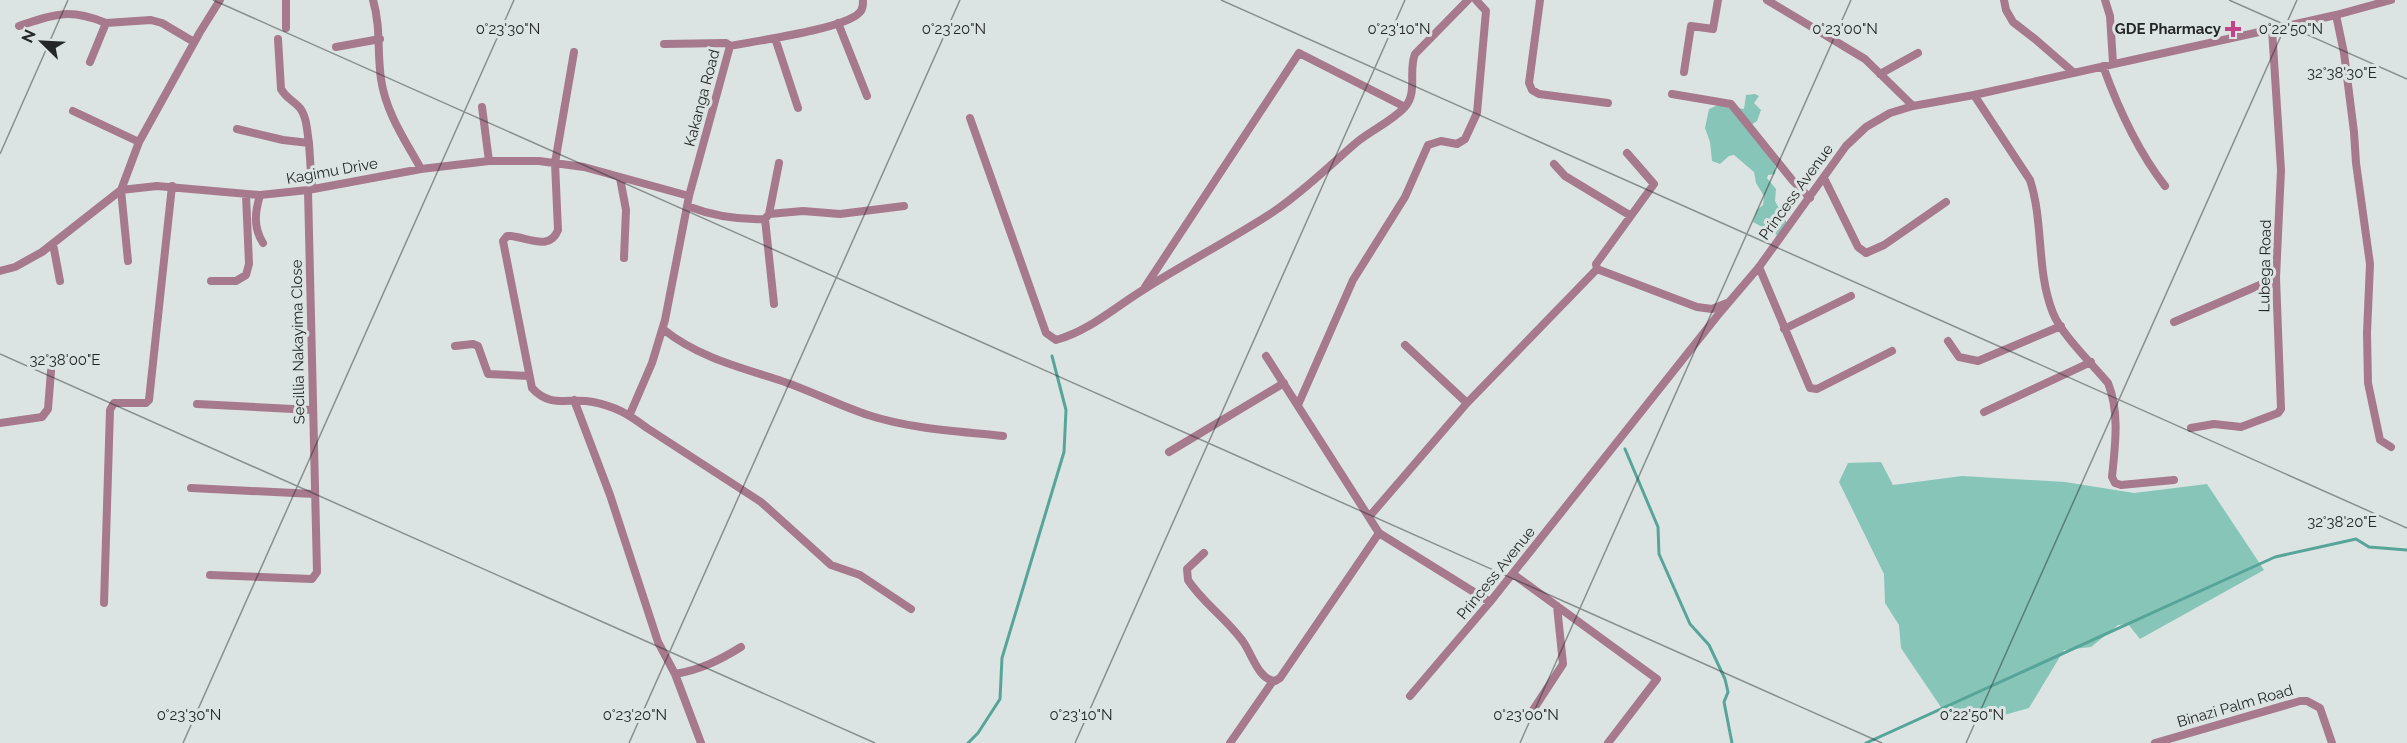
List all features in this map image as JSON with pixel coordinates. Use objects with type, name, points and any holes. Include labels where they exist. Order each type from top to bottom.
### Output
[{"type":"street","points":[[128,261],[121,190],[139,142],[220,0]]},
{"type":"street","points":[[286,0],[286,28]]},
{"type":"street","points":[[372,0],[378,17],[381,78],[388,110],[421,169]]},
{"type":"street","name":"Kakanga Road","points":[[630,414],[652,363],[663,328],[688,201],[730,46],[838,23],[858,15],[863,0]]},
{"type":"street","points":[[970,118],[1046,333],[1056,340],[1097,322],[1143,290],[1274,212],[1296,196],[1360,140],[1405,107],[1412,95],[1412,62],[1415,54],[1468,0]]},
{"type":"street","points":[[1298,405],[1353,280],[1405,197],[1428,145],[1441,141],[1457,144],[1465,139],[1477,113],[1486,11],[1476,0]]},
{"type":"street","points":[[1540,0],[1529,83],[1532,90],[1539,94],[1608,103]]},
{"type":"street","points":[[1684,72],[1691,26],[1713,29],[1718,0]]},
{"type":"street","points":[[1767,0],[1865,59],[1913,106]]},
{"type":"street","points":[[2004,0],[2006,10],[2013,22],[2073,72]]},
{"type":"street","points":[[2105,0],[2110,16],[2113,63]]},
{"type":"street","name":"Princess Avenue","points":[[1410,696],[1513,574],[1727,303],[1759,267],[1846,146],[1866,127],[1890,113],[1913,106],[1974,95],[2336,15],[2365,3],[2391,0]]},
{"type":"street","points":[[19,26],[55,14],[87,15],[106,23],[151,20],[162,23],[194,42]]},
{"type":"street","points":[[2336,15],[2344,53],[2370,264],[2367,333],[2368,383],[2380,440],[2391,447]]},
{"type":"street","points":[[90,62],[106,23]]},
{"type":"street","points":[[838,23],[867,96]]},
{"type":"street","name":"Lubega Road","points":[[2192,428],[2214,424],[2241,427],[2278,413],[2281,409],[2276,278],[2281,170],[2272,28]]},
{"type":"street","points":[[775,38],[798,108]]},
{"type":"street","name":"Secillia Nakayima Close","points":[[210,575],[312,579],[317,572],[312,410],[309,143],[300,106],[285,97],[281,89],[278,39]]},
{"type":"street","points":[[336,47],[380,39]]},
{"type":"street","points":[[664,44],[726,43],[730,46]]},
{"type":"street","points":[[574,52],[555,163],[559,225],[554,239],[548,243],[511,236],[504,238],[502,243],[532,388],[544,399],[560,402],[574,400],[594,402],[630,414],[647,428],[761,502],[831,565],[856,573],[910,609]]},
{"type":"street","points":[[1143,290],[1299,53],[1405,107]]},
{"type":"street","points":[[1880,74],[1918,53]]},
{"type":"street","points":[[2103,66],[2119,108],[2154,172],[2165,186]]},
{"type":"street","points":[[1672,94],[1731,104],[1793,181],[1810,198]]},
{"type":"street","points":[[1974,95],[2030,180],[2034,195],[2044,279],[2054,316],[2108,383],[2113,395],[2115,430],[2112,477],[2115,483],[2121,485],[2174,480]]},
{"type":"street","points":[[482,107],[489,161]]},
{"type":"street","points":[[74,111],[139,142]]},
{"type":"street","points":[[237,129],[283,140],[309,143]]},
{"type":"street","points":[[1369,516],[1467,403],[1597,269],[1596,264],[1654,184],[1627,153]]},
{"type":"street","name":"Kagimu Drive","points":[[121,190],[172,186],[260,195],[310,190],[421,169],[489,161],[555,163],[584,167],[688,201],[720,217],[741,220],[803,212],[840,214],[904,206]]},
{"type":"street","points":[[774,304],[767,216],[779,163]]},
{"type":"street","points":[[1554,164],[1565,176],[1631,216]]},
{"type":"street","points":[[620,178],[626,210],[624,258]]},
{"type":"street","points":[[1824,178],[1858,247],[1866,253],[1884,245],[1946,202]]},
{"type":"street","points":[[104,603],[110,410],[114,403],[146,403],[149,400],[172,186]]},
{"type":"street","points":[[0,271],[15,267],[53,244],[121,190]]},
{"type":"street","points":[[211,281],[236,281],[246,275],[249,264],[246,195]]},
{"type":"street","points":[[260,195],[255,216],[257,234],[262,243]]},
{"type":"street","points":[[53,244],[60,281]]},
{"type":"street","points":[[1759,267],[1807,385],[1812,389],[1892,351]]},
{"type":"street","points":[[1597,269],[1697,307],[1712,309],[1727,303]]},
{"type":"street","points":[[2174,322],[2276,278]]},
{"type":"street","points":[[1784,329],[1851,296]]},
{"type":"street","points":[[1948,341],[1959,357],[1978,361],[2061,326]]},
{"type":"street","points":[[663,328],[674,338],[710,357],[815,393],[869,415],[920,426],[1003,436]]},
{"type":"street","points":[[455,346],[473,344],[478,346],[488,374],[529,376]]},
{"type":"street","points":[[1405,345],[1467,403]]},
{"type":"street","points":[[1266,356],[1379,533],[1490,602]]},
{"type":"street","points":[[1984,412],[2091,362]]},
{"type":"street","points":[[0,423],[46,415],[51,370]]},
{"type":"street","points":[[1169,452],[1284,382]]},
{"type":"street","points":[[574,400],[610,495],[658,642],[675,674],[701,743]]},
{"type":"street","points":[[197,404],[312,410]]},
{"type":"street","points":[[191,488],[314,494]]},
{"type":"street","points":[[1230,743],[1273,681],[1280,678],[1379,533]]},
{"type":"street","points":[[1203,553],[1186,569],[1188,580],[1226,619],[1246,645],[1263,675],[1273,681]]},
{"type":"street","points":[[1513,574],[1657,679],[1608,743]]},
{"type":"street","points":[[1533,710],[1563,664],[1557,606]]},
{"type":"street","points":[[675,674],[696,670],[720,660],[741,647]]},
{"type":"street","name":"Binazi Palm Road","points":[[2155,743],[2300,701],[2307,701],[2320,708],[2332,743]]},
{"type":"green space","points":[[1746,95],[1759,96],[1754,103],[1761,110],[1757,121],[1751,125],[1776,159],[1775,174],[1768,175],[1767,178],[1776,189],[1775,201],[1788,225],[1777,235],[1753,222],[1757,210],[1763,205],[1764,196],[1756,183],[1754,172],[1734,155],[1729,156],[1720,164],[1712,161],[1710,142],[1705,128],[1709,109],[1718,105],[1744,109]]},
{"type":"green space","points":[[1881,462],[1893,485],[1962,476],[2065,482],[2134,493],[2207,484],[2264,570],[2140,639],[2128,624],[2118,625],[2091,647],[2064,650],[2029,708],[1990,719],[1951,722],[1901,648],[1899,625],[1885,603],[1884,574],[1839,482],[1848,463]]},
{"type":"waterway","points":[[968,743],[978,733],[1000,699],[1002,658],[1064,452],[1066,410],[1052,356]]},
{"type":"waterway","points":[[1625,449],[1658,527],[1659,554],[1690,624],[1709,645],[1725,679],[1728,692],[1724,702],[1732,743]]},
{"type":"waterway","points":[[1866,743],[2275,557],[2356,539],[2369,547],[2407,550]]},
{"type":"place","name":"GDE Pharmacy","points":[[2233,29]]}]
